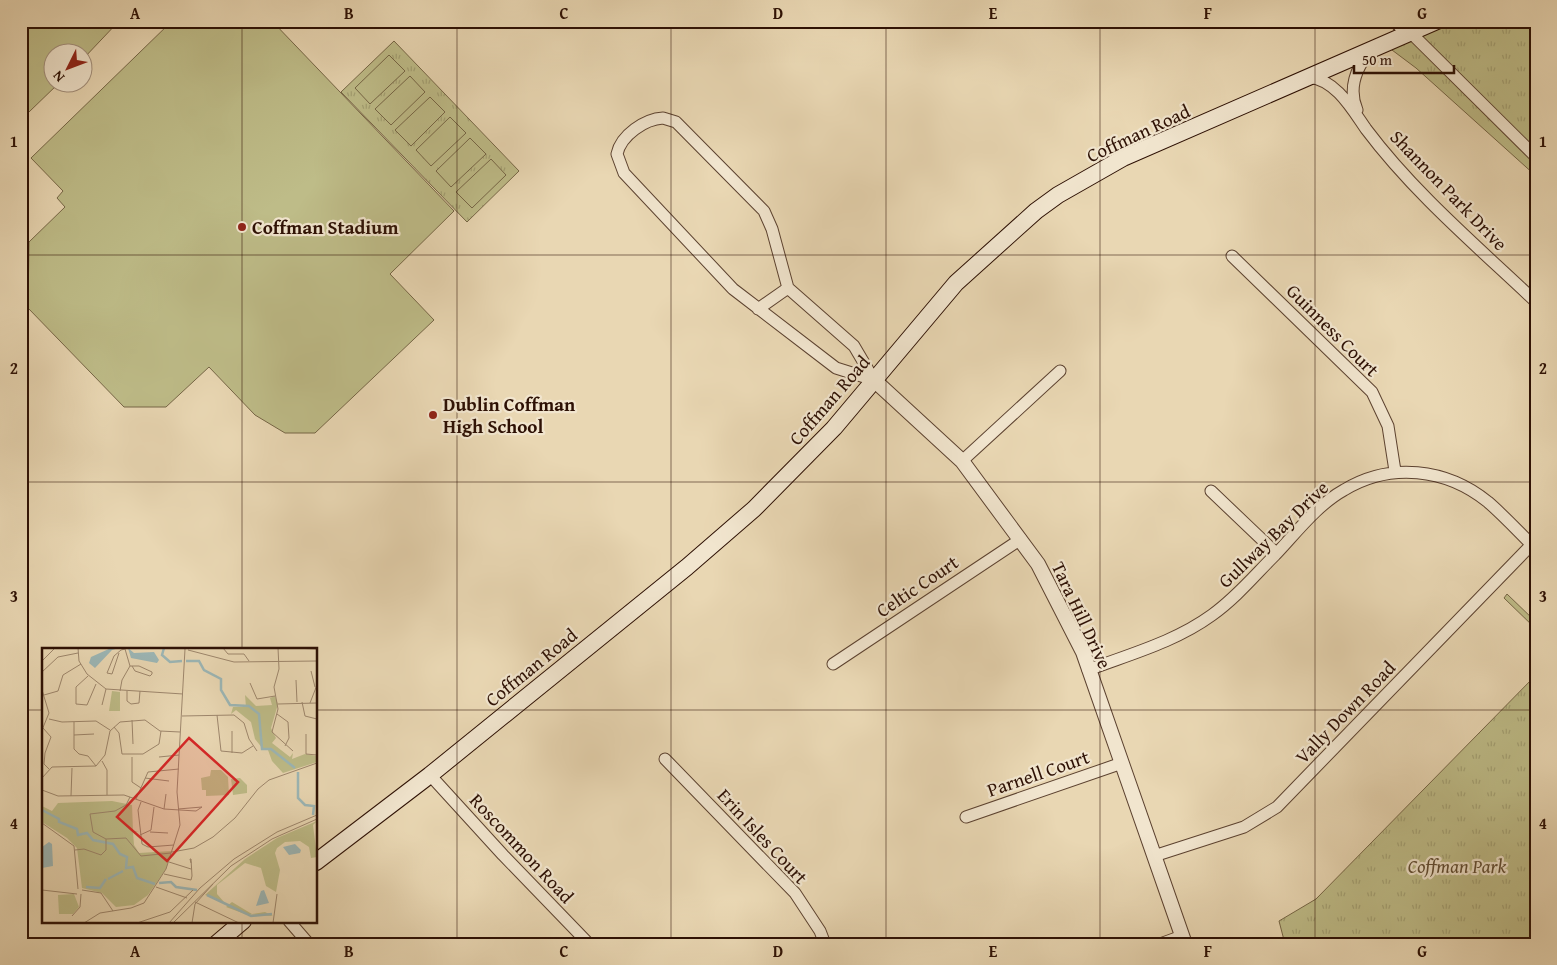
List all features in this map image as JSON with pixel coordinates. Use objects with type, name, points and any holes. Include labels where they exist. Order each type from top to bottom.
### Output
[{"type":"main road","points":[[1397,21],[1406,27]]},
{"type":"main road","name":"Coffman Road","points":[[318,860],[430,775],[687,568],[754,509],[834,428],[956,283],[1015,228],[1058,195],[1123,158],[1309,78],[1371,49],[1406,27],[1437,21]]},
{"type":"main road","points":[[216,944],[243,922]]},
{"type":"street","points":[[1406,27],[1536,156]]},
{"type":"street","name":"Shannon Park Drive","points":[[1361,121],[1353,99],[1353,86],[1361,63],[1371,49]]},
{"type":"street","name":"Shannon Park Drive","points":[[1309,78],[1322,81],[1338,93],[1401,172],[1536,302]]},
{"type":"street","points":[[663,118],[676,122],[758,204],[764,211],[772,229],[788,288],[854,346],[874,380],[836,368],[733,289],[620,167],[618,149],[646,121],[663,118]]},
{"type":"street","name":"Guinness Court","points":[[1232,256],[1372,392],[1388,426],[1395,471]]},
{"type":"street","points":[[758,309],[788,288]]},
{"type":"street","points":[[962,461],[1060,371]]},
{"type":"street","name":"Tara Hill Drive","points":[[874,380],[962,461],[1038,564],[1083,652],[1183,940]]},
{"type":"street","name":"Gullway Bay Drive","points":[[1088,670],[1171,639],[1193,628],[1232,599],[1324,504],[1342,490],[1368,478],[1395,471],[1421,472],[1445,478],[1466,487],[1488,502],[1534,542]]},
{"type":"street","points":[[1211,491],[1276,553]]},
{"type":"street","name":"Celtic Court","points":[[833,664],[1021,539]]},
{"type":"street","name":"Vally Down Road","points":[[1154,856],[1244,827],[1277,807],[1534,542]]},
{"type":"street","name":"Erin Isles Court","points":[[665,759],[795,893],[820,931],[826,944]]},
{"type":"street","name":"Parnell Court","points":[[966,817],[1122,763]]},
{"type":"street","name":"Roscommon Road","points":[[430,775],[503,855],[589,944]]},
{"type":"street","points":[[290,922],[309,944]]},
{"type":"street","points":[[1160,944],[1183,940]]},
{"type":"green space","points":[[21,21],[119,21],[92,50],[92,42],[42,42],[42,92],[50,92],[29,112],[21,104]]},
{"type":"green space","name":"Coffman Stadium","points":[[172,21],[272,21],[454,211],[390,274],[434,320],[315,433],[285,433],[255,415],[209,367],[166,407],[124,407],[28,308],[29,242],[65,207],[57,198],[63,191],[31,158]]},
{"type":"green space","points":[[1437,21],[1536,21],[1536,176],[1416,68],[1384,44]]},
{"type":"green space","points":[[394,41],[519,171],[467,222],[341,92]]},
{"type":"green space","points":[[389,55],[405,71],[370,104],[355,88]]},
{"type":"green space","points":[[410,76],[425,92],[391,125],[375,109]]},
{"type":"green space","points":[[430,97],[445,112],[411,146],[395,130]]},
{"type":"green space","points":[[450,117],[466,133],[431,166],[416,150]]},
{"type":"green space","points":[[470,138],[486,154],[451,187],[436,171]]},
{"type":"green space","points":[[491,159],[506,175],[472,208],[456,192]]},
{"type":"green space","points":[[1507,594],[1536,622],[1536,629],[1504,598]]},
{"type":"green space","name":"Coffman Park","points":[[1536,675],[1536,944],[1285,944],[1279,921],[1316,899]]},
{"type":"place","name":"Coffman Stadium","points":[[242,227]]},
{"type":"place","name":"Dublin Coffman High School","points":[[433,415]]}]
